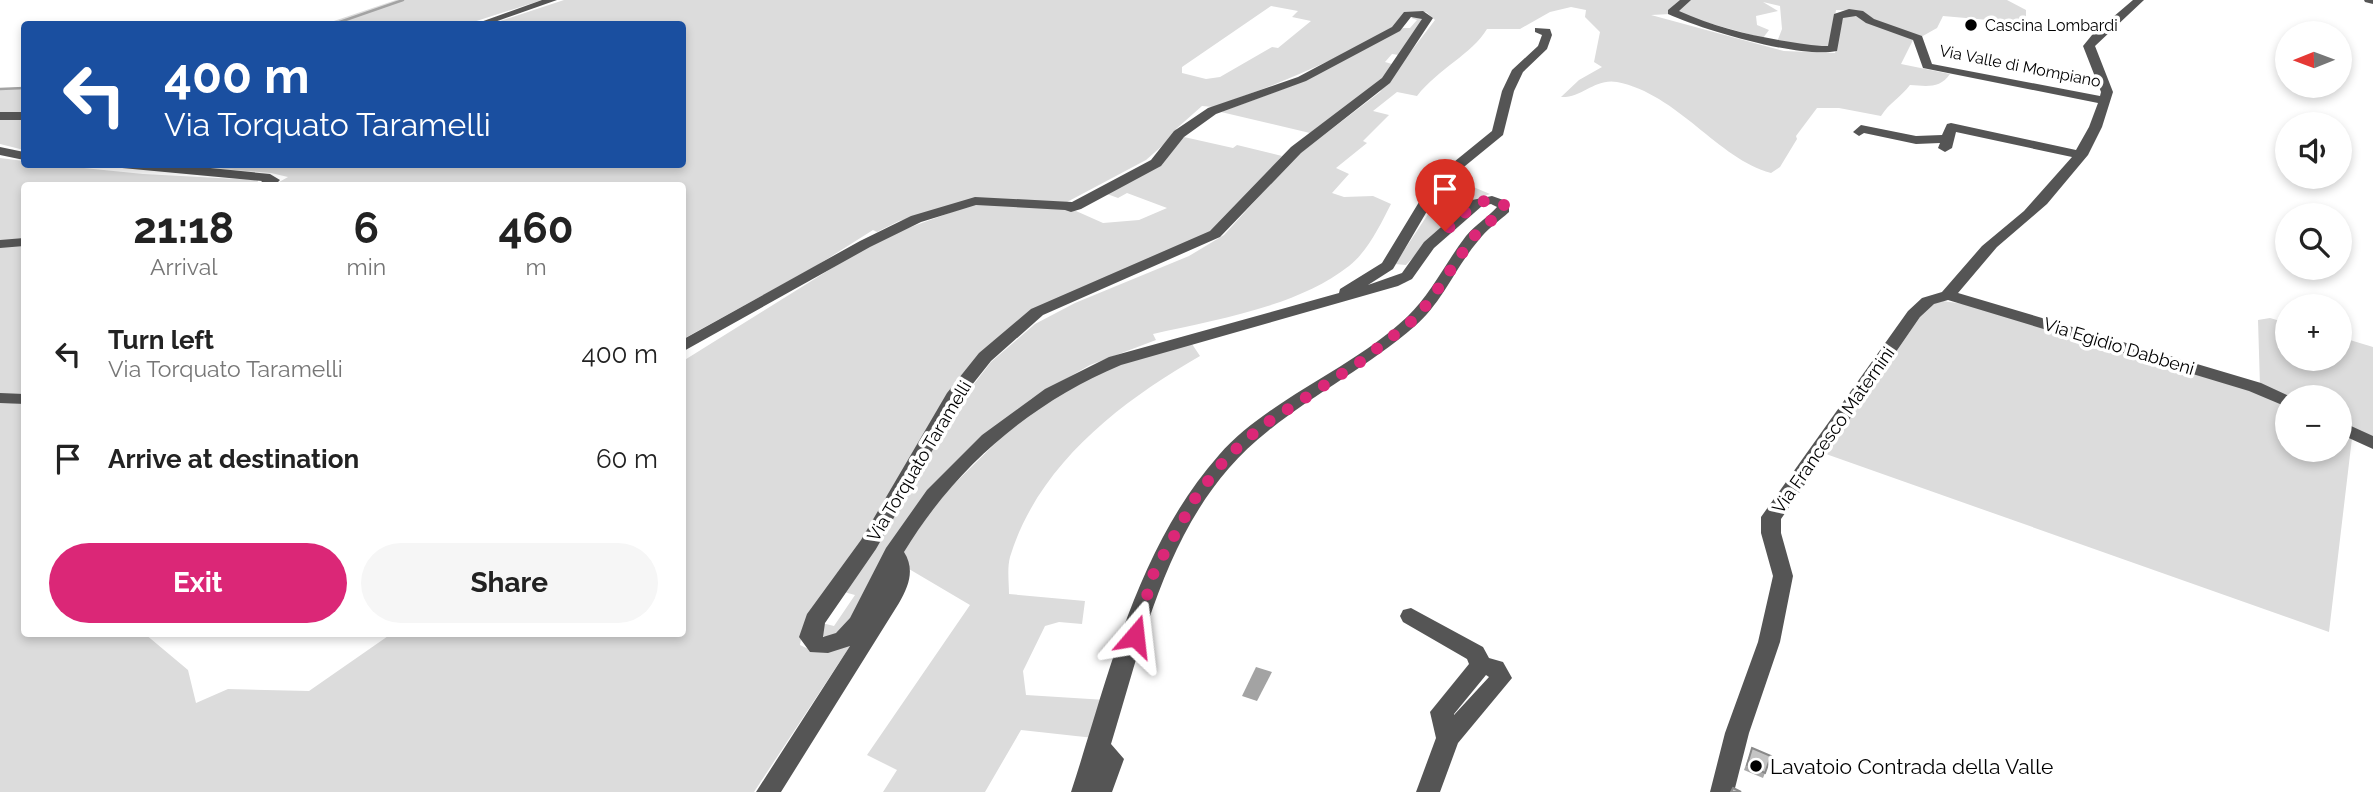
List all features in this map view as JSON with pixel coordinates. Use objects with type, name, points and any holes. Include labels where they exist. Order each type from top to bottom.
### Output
[{"type":"street","points":[[489,21],[552,0]]},
{"type":"street","name":"Via Valle di Mompiano","points":[[1686,0],[1672,12],[1702,23],[1812,50],[1833,49],[1838,16],[1849,12],[1858,13],[1870,21],[1918,38],[1927,66],[2105,101]]},
{"type":"street","name":"Via Valle di Mompiano","points":[[1948,295],[1987,249],[2028,214],[2081,155],[2107,92],[2092,60],[2089,46],[2139,0]]},
{"type":"street","name":"Via Torquato Taramelli","points":[[686,345],[864,244],[916,219],[975,201],[1073,207],[1156,163],[1179,134],[1212,111],[1302,79],[1396,29],[1408,14],[1423,14],[1429,18],[1386,80],[1296,150],[1215,234],[1037,312],[985,358],[956,393],[869,544],[815,620],[810,637],[818,646],[839,644],[852,631],[893,553],[934,495],[997,431],[1065,384],[1094,368],[1115,361],[1393,283],[1407,276]]},
{"type":"street","points":[[1083,792],[1154,572],[1197,495],[1227,457],[1262,426],[1360,362],[1412,321],[1429,302],[1473,237],[1504,209],[1504,205],[1492,200],[1477,203],[1429,245],[1407,276],[1388,266],[1438,183],[1498,132],[1508,91],[1518,70],[1543,47],[1548,35],[1546,31],[1539,30]]},
{"type":"street","points":[[0,116],[21,116]]},
{"type":"street","points":[[1861,129],[1946,144],[1951,127],[2081,155]]},
{"type":"street","points":[[0,151],[21,155]]},
{"type":"street","points":[[164,168],[270,178],[273,180],[270,182]]},
{"type":"street","points":[[0,244],[21,242]]},
{"type":"street","name":"Via Torquato Taramelli","points":[[1339,298],[1353,285],[1388,266]]},
{"type":"street","name":"Via Egidio Dabbeni","points":[[1948,295],[2255,387],[2275,396]]},
{"type":"street","name":"Via Francesco Maternini","points":[[1722,792],[1737,733],[1769,642],[1783,576],[1771,533],[1771,517],[1781,507],[1914,314],[1928,301],[1948,295]]},
{"type":"street","points":[[0,398],[21,399]]},
{"type":"street","points":[[2352,433],[2373,443]]},
{"type":"street","name":"Via Torquato Taramelli","points":[[768,792],[892,598],[902,571],[899,558],[893,553]]},
{"type":"street","points":[[1411,616],[1475,653],[1481,664],[1495,668],[1501,678],[1448,738],[1427,792]]},
{"type":"street","points":[[1098,747],[1112,759],[1100,792]]},
{"type":"shaded area","points":[[396,0],[542,0],[476,21],[334,21]]},
{"type":"shaded area","points":[[564,0],[1682,0],[1671,14],[1651,15],[1784,51],[1835,53],[1844,14],[1849,13],[1914,38],[1901,64],[1950,74],[1937,84],[1910,85],[1881,116],[1839,108],[1817,108],[1796,136],[1797,139],[1780,167],[1771,173],[1733,155],[1679,112],[1639,89],[1609,82],[1595,85],[1576,95],[1561,97],[1579,80],[1602,67],[1594,62],[1600,32],[1585,17],[1586,10],[1571,7],[1550,12],[1520,29],[1487,29],[1473,46],[1425,86],[1417,96],[1397,92],[1373,111],[1389,115],[1363,141],[1367,143],[1336,168],[1349,174],[1332,193],[1344,197],[1373,196],[1391,204],[1373,237],[1356,260],[1328,280],[1281,302],[1153,334],[1156,340],[1090,365],[1031,399],[973,447],[858,613],[830,640],[820,634],[822,623],[834,626],[855,595],[844,592],[950,415],[991,362],[1035,324],[1075,303],[1189,256],[1224,235],[1294,158],[1380,92],[1435,20],[1426,12],[1415,14],[1367,42],[1302,73],[1213,107],[1202,106],[1146,160],[1067,202],[980,200],[899,221],[877,232],[873,230],[816,266],[686,337],[686,182],[279,182],[288,177],[211,168],[686,168],[686,21],[500,21]],"holes":[[[1271,6],[1298,11],[1292,17],[1311,21],[1278,48],[1272,47],[1220,77],[1206,79],[1182,73],[1182,67]]]},
{"type":"shaded area","points":[[1689,0],[2007,0],[2026,10],[2026,34],[1999,28],[2000,21],[1943,16],[1937,28],[1921,37],[1873,21],[1861,11],[1836,10],[1830,49],[1777,42],[1782,29],[1780,6],[1763,2],[1778,11],[1756,16],[1757,25],[1769,30],[1763,38],[1694,19],[1675,10]]},
{"type":"shaded area","points":[[1423,17],[1422,22],[1399,55],[1392,54],[1385,62],[1392,64],[1382,80],[1310,133],[1221,112],[1294,85],[1403,28],[1410,28],[1417,20],[1411,18]]},
{"type":"shaded area","points":[[21,87],[21,114],[0,114],[0,89]]},
{"type":"shaded area","points":[[0,118],[21,119],[21,149],[0,144]]},
{"type":"shaded area","points":[[1184,137],[1233,148],[1237,145],[1282,156],[1214,232],[1078,289],[978,360],[802,633],[800,645],[814,650],[833,651],[852,643],[754,792],[0,792],[0,402],[21,404],[21,637],[149,637],[188,670],[196,703],[228,689],[309,691],[387,637],[686,637],[686,359],[861,250],[908,228],[977,203],[1067,207],[1103,223],[1139,220],[1167,208],[1127,193],[1118,198],[1107,194]]},
{"type":"shaded area","points":[[0,158],[21,161],[21,168],[84,168],[258,180],[21,182],[21,241],[0,242]]},
{"type":"shaded area","points":[[1452,178],[1490,194],[1456,214],[1406,265],[1395,264]]},
{"type":"shaded area","points":[[21,245],[21,396],[0,394],[0,246]]},
{"type":"shaded area","points":[[1943,301],[1964,304],[2245,387],[2275,401],[2275,462],[2349,462],[2329,632],[1826,454],[1932,303]]},
{"type":"shaded area","points":[[2275,319],[2275,371],[2352,371],[2352,341],[2373,347],[2373,438],[2352,428],[2352,385],[2275,385],[2275,393],[2260,386],[2258,320]]},
{"type":"shaded area","points":[[1192,344],[1200,356],[1140,394],[1086,439],[1061,465],[1040,493],[1023,524],[1010,557],[1009,594],[1085,601],[1082,624],[1059,622],[1045,626],[1023,671],[1026,695],[1106,700],[1094,738],[1021,730],[985,792],[883,792],[897,770],[867,755],[970,605],[909,569],[902,551],[947,491],[1026,413],[1106,367]]},
{"type":"shaded area","points":[[1256,667],[1272,672],[1257,701],[1242,696]]},
{"type":"building","name":"Lavatoio Contrada della Valle","points":[[1752,748],[1771,756],[1765,773],[1747,765]]},
{"type":"waterway","points":[[343,21],[403,0]]},
{"type":"waterway","points":[[0,89],[21,88]]},
{"type":"place","name":"Cascina Lombardi","points":[[1971,25]]},
{"type":"place","name":"Lavatoio Contrada della Valle","points":[[1756,766]]},
{"type":"route","points":[[1135,636],[1154,572],[1197,495],[1227,457],[1262,426],[1360,362],[1412,321],[1429,302],[1473,237],[1504,209],[1504,205],[1492,200],[1477,203],[1445,231]]}]
